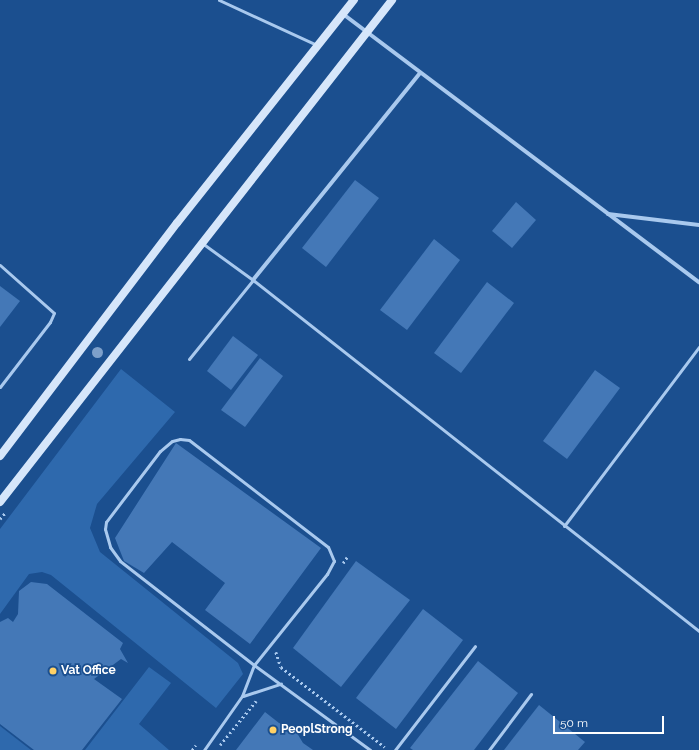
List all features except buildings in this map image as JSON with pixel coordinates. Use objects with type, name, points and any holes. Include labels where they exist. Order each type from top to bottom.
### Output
[{"type":"main road","points":[[0,456],[177,223],[354,0]]},
{"type":"main road","points":[[0,502],[392,0]]},
{"type":"street","points":[[343,14],[366,33],[699,282]]},
{"type":"street","points":[[253,280],[420,73]]},
{"type":"street","points":[[608,214],[699,225]]},
{"type":"lane","points":[[219,0],[318,46]]},
{"type":"lane","points":[[202,243],[253,280],[699,631]]},
{"type":"lane","points":[[0,265],[54,313],[50,322],[0,387]]},
{"type":"lane","points":[[189,359],[253,280]]},
{"type":"lane","points":[[564,526],[699,347]]},
{"type":"lane","points":[[204,750],[242,696],[254,665],[327,574],[334,561],[328,547],[189,440],[172,441],[160,451],[106,522],[105,529],[110,547],[120,561],[254,665],[370,750]]},
{"type":"lane","points":[[395,750],[475,646]]},
{"type":"lane","points":[[242,696],[281,684]]},
{"type":"lane","points":[[489,750],[531,694]]},
{"type":"path","points":[[338,570],[348,557]]},
{"type":"path","points":[[281,646],[276,652],[281,667],[385,747]]},
{"type":"path","points":[[216,750],[260,697]]},
{"type":"shaded area","points":[[121,369],[175,412],[97,504],[90,528],[100,552],[238,663],[243,674],[216,708],[51,575],[42,572],[29,574],[0,614],[0,529]]},
{"type":"shaded area","points":[[149,667],[171,683],[139,724],[169,750],[85,750]]},
{"type":"shaded area","points":[[0,726],[31,750],[0,750]]},
{"type":"place","name":"Vat Office","points":[[53,671]]},
{"type":"place","name":"PeoplStrong","points":[[273,730]]}]
